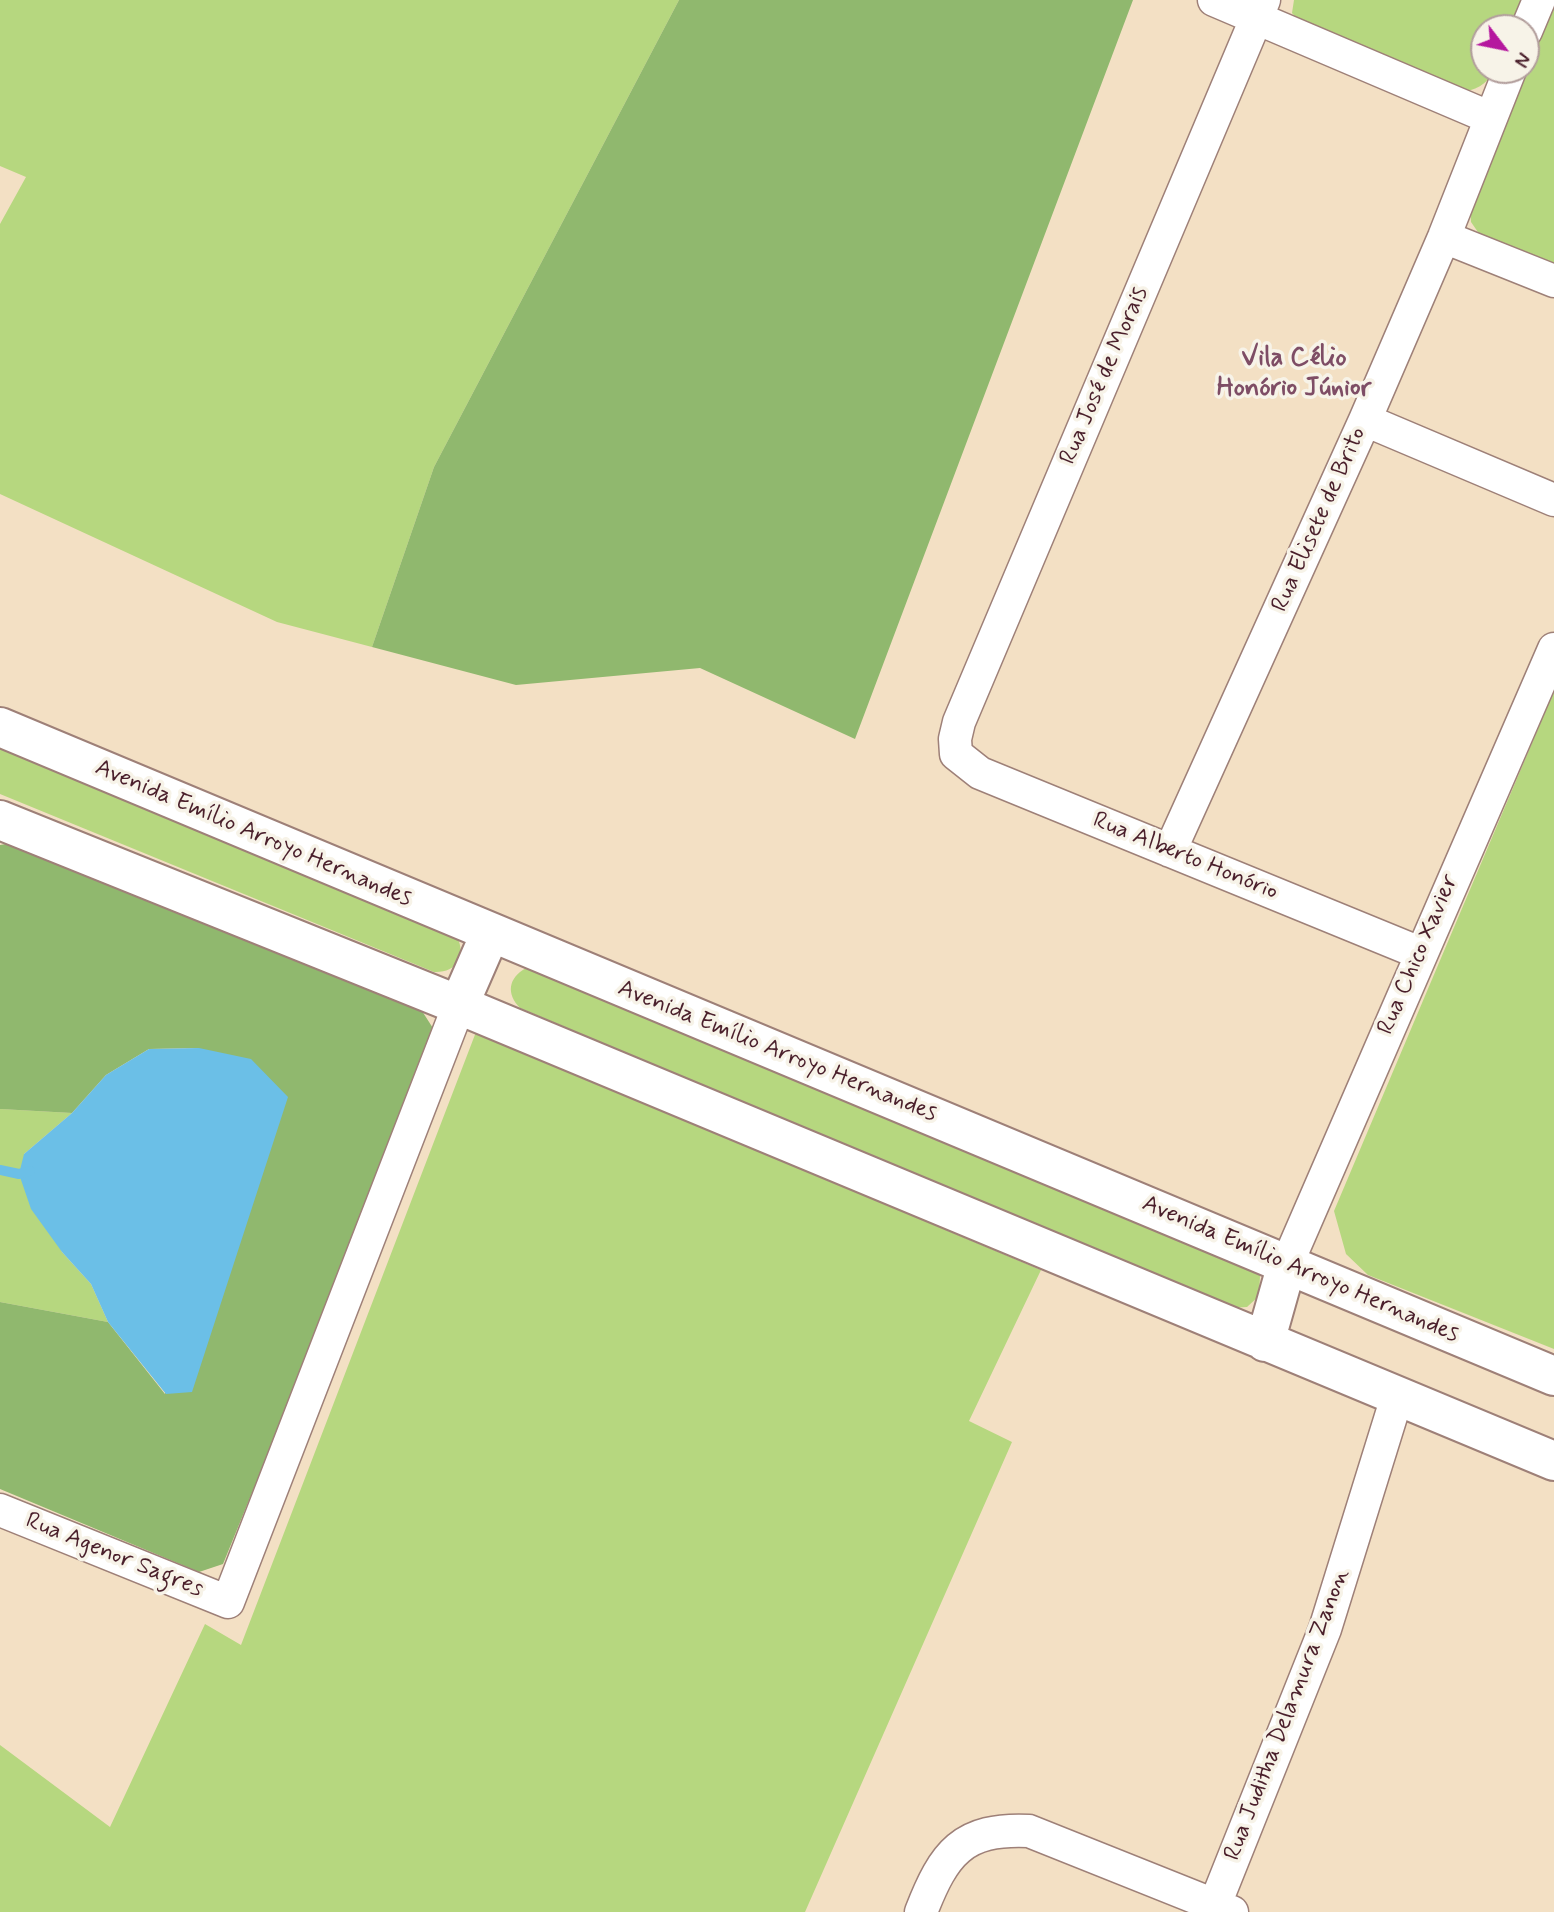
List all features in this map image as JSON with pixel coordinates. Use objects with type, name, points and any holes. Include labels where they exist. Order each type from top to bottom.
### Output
[{"type":"main road","name":"Avenida Emílio Arroyo Hernandes","points":[[0,727],[490,934],[1554,1376]]},
{"type":"main road","points":[[6,828],[459,1005],[1554,1461]]},
{"type":"main road","points":[[459,1005],[490,934]]},
{"type":"main road","points":[[1265,1342],[1287,1264]]},
{"type":"street","points":[[1214,0],[1260,9],[1491,118]]},
{"type":"street","name":"Rua José de Morais","points":[[956,754],[955,739],[959,722],[1260,9]]},
{"type":"street","name":"Rua Elisete de Brito","points":[[1171,851],[1365,420],[1444,237],[1504,84]]},
{"type":"street","points":[[1444,237],[1554,281]]},
{"type":"street","points":[[1365,420],[1554,500]]},
{"type":"street","name":"Rua Chico Xavier","points":[[1287,1264],[1554,649]]},
{"type":"street","name":"Rua Alberto Honório","points":[[956,754],[980,773],[1420,953]]},
{"type":"street","name":"Rua Agenor Sagres","points":[[0,1510],[228,1602],[459,1005]]},
{"type":"street","name":"Rua Juditha Delamura Zanon","points":[[1220,1910],[1325,1629],[1397,1396]]},
{"type":"street","points":[[921,1912],[931,1888],[953,1852],[977,1835],[1003,1830],[1029,1831],[1220,1910]]},
{"type":"green space","points":[[0,0],[679,0],[434,467],[372,647],[277,622],[0,494],[0,224],[26,177],[0,166]]},
{"type":"green space","points":[[679,0],[1133,0],[855,739],[700,668],[516,685],[372,647],[434,467]]},
{"type":"green space","points":[[1294,0],[1523,0],[1518,14],[1470,14],[1470,84],[1483,84],[1459,92],[1307,30],[1292,13]]},
{"type":"green space","points":[[1554,6],[1554,269],[1482,238],[1471,222],[1470,203],[1521,84],[1540,84],[1540,39]]},
{"type":"green space","points":[[1554,691],[1554,1349],[1368,1275],[1346,1254],[1334,1211]]},
{"type":"green space","points":[[0,745],[457,937],[460,957],[454,967],[434,972],[0,794]]},
{"type":"green space","points":[[24,841],[422,1011],[438,1036],[223,1564],[199,1572],[0,1489],[0,1302],[108,1322],[165,1394],[199,1048],[149,1049],[106,1075],[72,1113],[0,1109],[0,845]]},
{"type":"green space","points":[[526,968],[535,968],[1254,1268],[1260,1276],[1259,1296],[1247,1307],[1229,1308],[520,1008],[512,997],[511,986],[516,976]]},
{"type":"green space","points":[[476,1032],[1041,1270],[969,1421],[1012,1442],[805,1912],[0,1912],[0,1745],[110,1827],[205,1624],[241,1645]]},
{"type":"green space","points":[[0,1109],[72,1113],[24,1154],[62,1252],[91,1284],[108,1322],[0,1302]]},
{"type":"water","points":[[199,1048],[251,1059],[288,1097],[192,1392],[166,1394],[108,1322],[91,1284],[62,1252],[31,1209],[19,1174],[24,1154],[72,1113],[106,1075],[149,1049]]},
{"type":"waterway","points":[[0,1170],[19,1174],[30,1171]]},
{"type":"district","name":"Vila Célio Honório Júnior","points":[[1294,375]]}]
